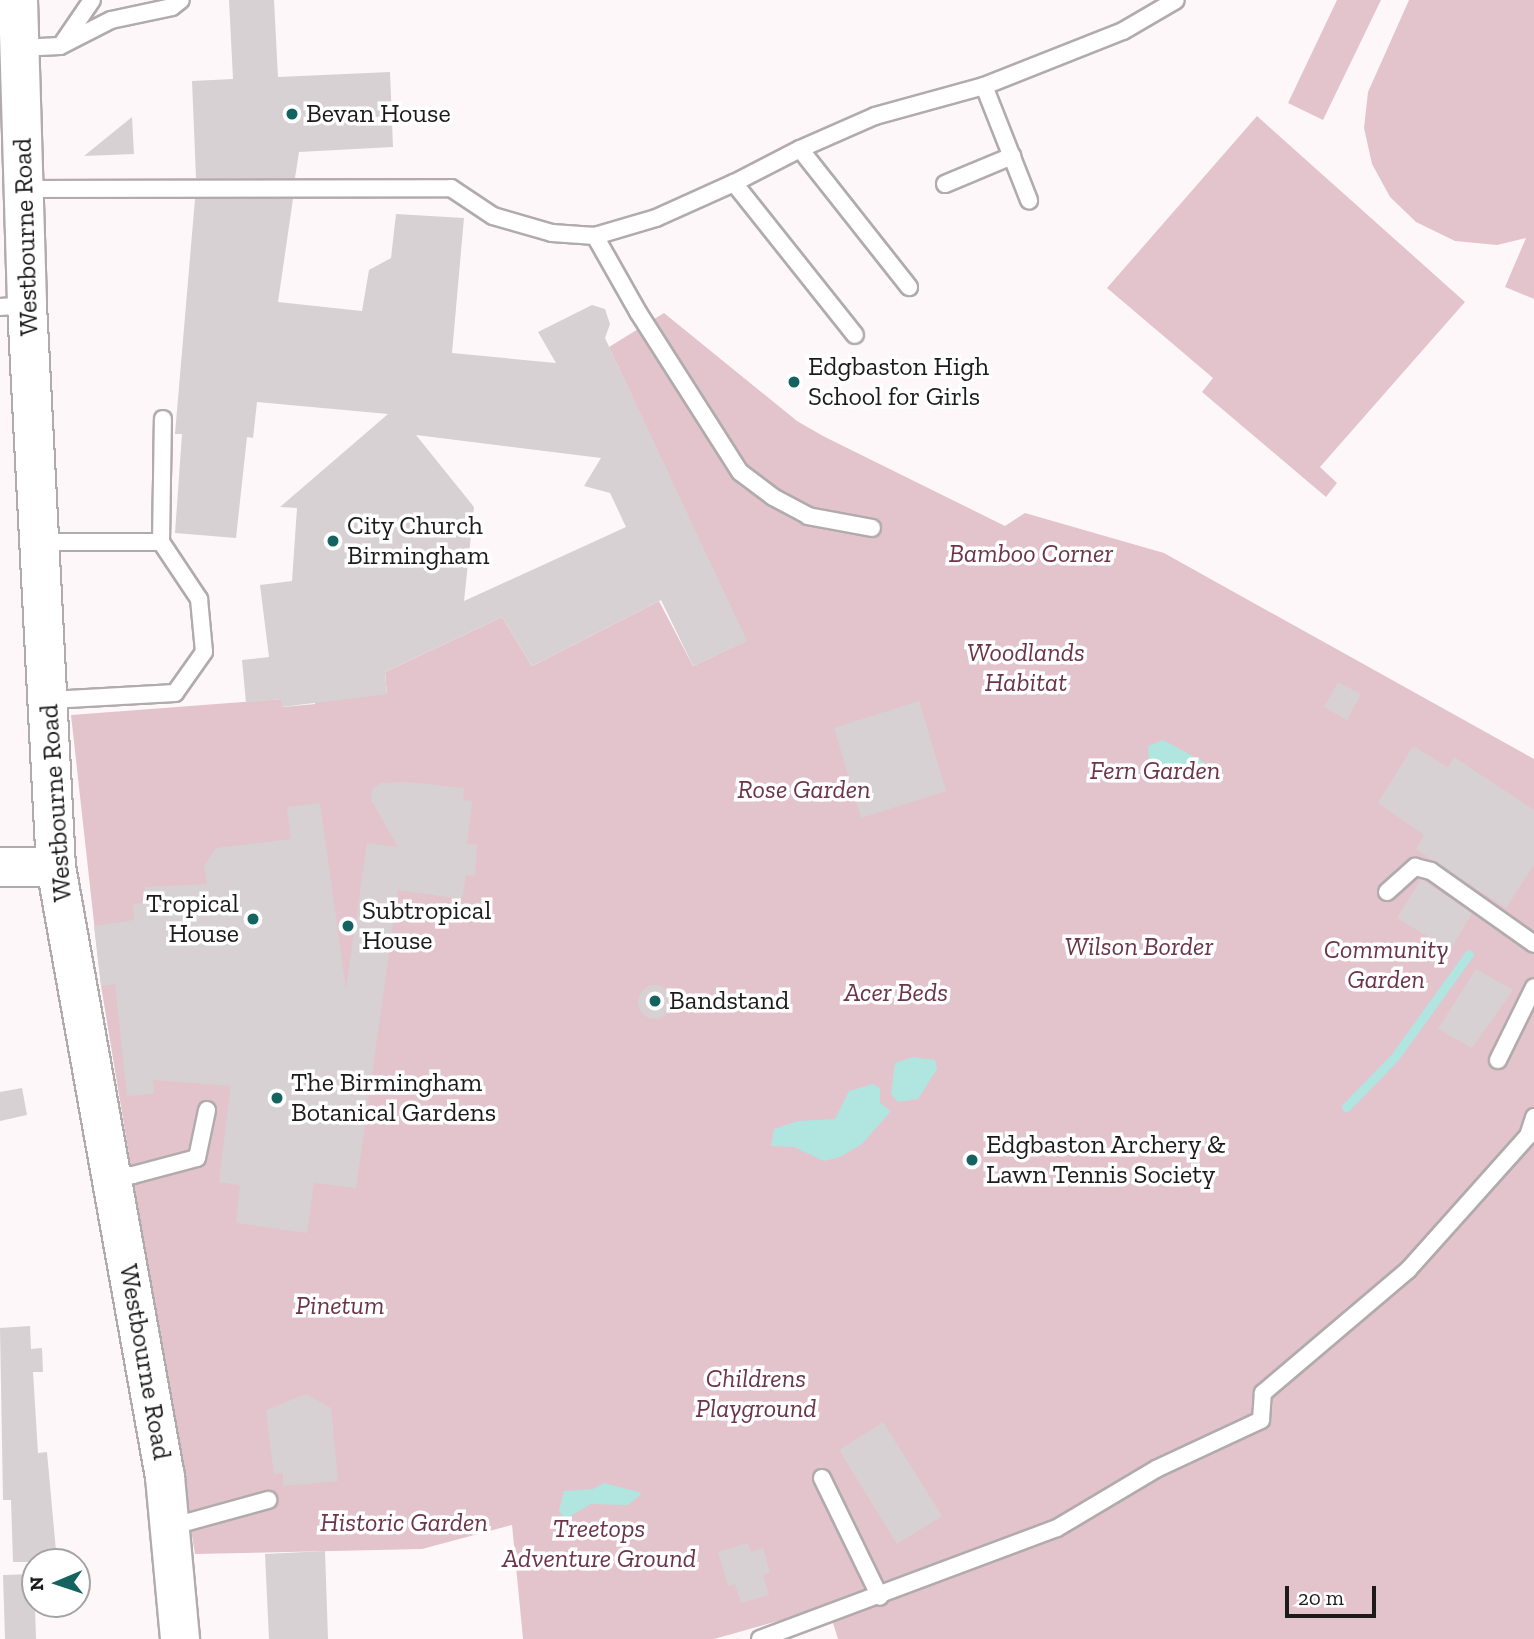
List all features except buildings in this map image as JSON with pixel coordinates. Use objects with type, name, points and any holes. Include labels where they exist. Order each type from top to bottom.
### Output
[{"type":"main road","name":"Westbourne Road","points":[[18,0],[25,189],[14,306],[43,542],[56,867],[165,1476],[180,1639]]},
{"type":"main road","points":[[0,867],[56,867]]},
{"type":"lane","points":[[61,46],[92,0]]},
{"type":"lane","points":[[19,48],[61,46],[111,20],[172,6],[181,0]]},
{"type":"lane","points":[[25,189],[451,188],[493,216],[552,233],[595,236],[656,218],[876,116],[984,86],[1123,30],[1176,0]]},
{"type":"lane","points":[[984,86],[1030,200]]},
{"type":"lane","points":[[800,149],[909,287]]},
{"type":"lane","points":[[945,184],[1012,156]]},
{"type":"lane","points":[[734,183],[855,335]]},
{"type":"lane","points":[[595,236],[638,312],[740,472],[773,498],[808,516],[872,528]]},
{"type":"lane","points":[[50,700],[175,693],[204,652],[199,599],[161,542],[163,419]]},
{"type":"lane","points":[[43,542],[161,542]]},
{"type":"lane","points":[[1387,892],[1415,867],[1430,872],[1534,944]]},
{"type":"lane","points":[[1497,1060],[1534,987]]},
{"type":"lane","points":[[111,1174],[133,1175],[197,1158],[207,1110]]},
{"type":"lane","points":[[760,1639],[880,1597],[1057,1528],[1156,1469],[1261,1420],[1263,1393],[1408,1270],[1528,1136],[1534,1117]]},
{"type":"lane","points":[[822,1478],[880,1597]]},
{"type":"lane","points":[[170,1527],[268,1500]]},
{"type":"green space","points":[[1337,0],[1381,0],[1323,120],[1288,103]]},
{"type":"green space","points":[[1409,0],[1534,0],[1534,299],[1505,287],[1526,238],[1497,245],[1455,241],[1416,222],[1390,197],[1372,164],[1364,128],[1368,92]]},
{"type":"green space","points":[[1257,116],[1465,302],[1320,467],[1337,483],[1326,497],[1202,392],[1213,378],[1107,288]]},
{"type":"green space","points":[[664,313],[797,421],[823,436],[1005,526],[1025,513],[1164,553],[1534,759],[1534,1639],[838,1639],[828,1607],[714,1639],[523,1639],[512,1525],[422,1549],[195,1554],[101,986],[71,715],[281,699],[283,707],[315,704],[314,692],[387,694],[385,672],[502,617],[532,666],[659,601],[693,666],[746,641],[609,347]]},
{"type":"water","points":[[1163,740],[1204,762],[1194,780],[1156,774],[1149,761],[1148,746]]},
{"type":"water","points":[[913,1057],[935,1060],[937,1069],[918,1099],[898,1102],[891,1094],[895,1063]]},
{"type":"water","points":[[873,1084],[880,1088],[880,1103],[891,1111],[862,1144],[840,1157],[824,1161],[794,1147],[771,1146],[774,1129],[798,1121],[835,1119],[849,1091]]},
{"type":"water","points":[[604,1483],[642,1493],[628,1505],[591,1504],[565,1519],[559,1511],[564,1491],[593,1489]]},
{"type":"waterway","points":[[1346,1107],[1394,1058],[1469,954]]},
{"type":"place","name":"Bevan House","points":[[292,114]]},
{"type":"place","name":"Edgbaston High School for Girls","points":[[794,382]]},
{"type":"place","name":"City Church Birmingham","points":[[333,541]]},
{"type":"place","name":"Tropical House","points":[[253,919]]},
{"type":"place","name":"Subtropical House","points":[[348,926]]},
{"type":"place","name":"Bandstand","points":[[655,1001]]},
{"type":"place","name":"The Birmingham Botanical Gardens","points":[[277,1098]]},
{"type":"place","name":"Edgbaston Archery & Lawn Tennis Society","points":[[972,1160]]},
{"type":"park label","name":"Bamboo Corner","points":[[1031,554]]},
{"type":"park label","name":"Woodlands Habitat","points":[[1026,668]]},
{"type":"park label","name":"Fern Garden","points":[[1155,771]]},
{"type":"park label","name":"Rose Garden","points":[[804,790]]},
{"type":"park label","name":"Wilson Border","points":[[1139,947]]},
{"type":"park label","name":"Community Garden","points":[[1386,965]]},
{"type":"park label","name":"Acer Beds","points":[[896,993]]},
{"type":"park label","name":"Pinetum","points":[[340,1306]]},
{"type":"park label","name":"Childrens Playground","points":[[756,1394]]},
{"type":"park label","name":"Historic Garden","points":[[404,1523]]},
{"type":"park label","name":"Treetops Adventure Ground","points":[[599,1544]]}]
